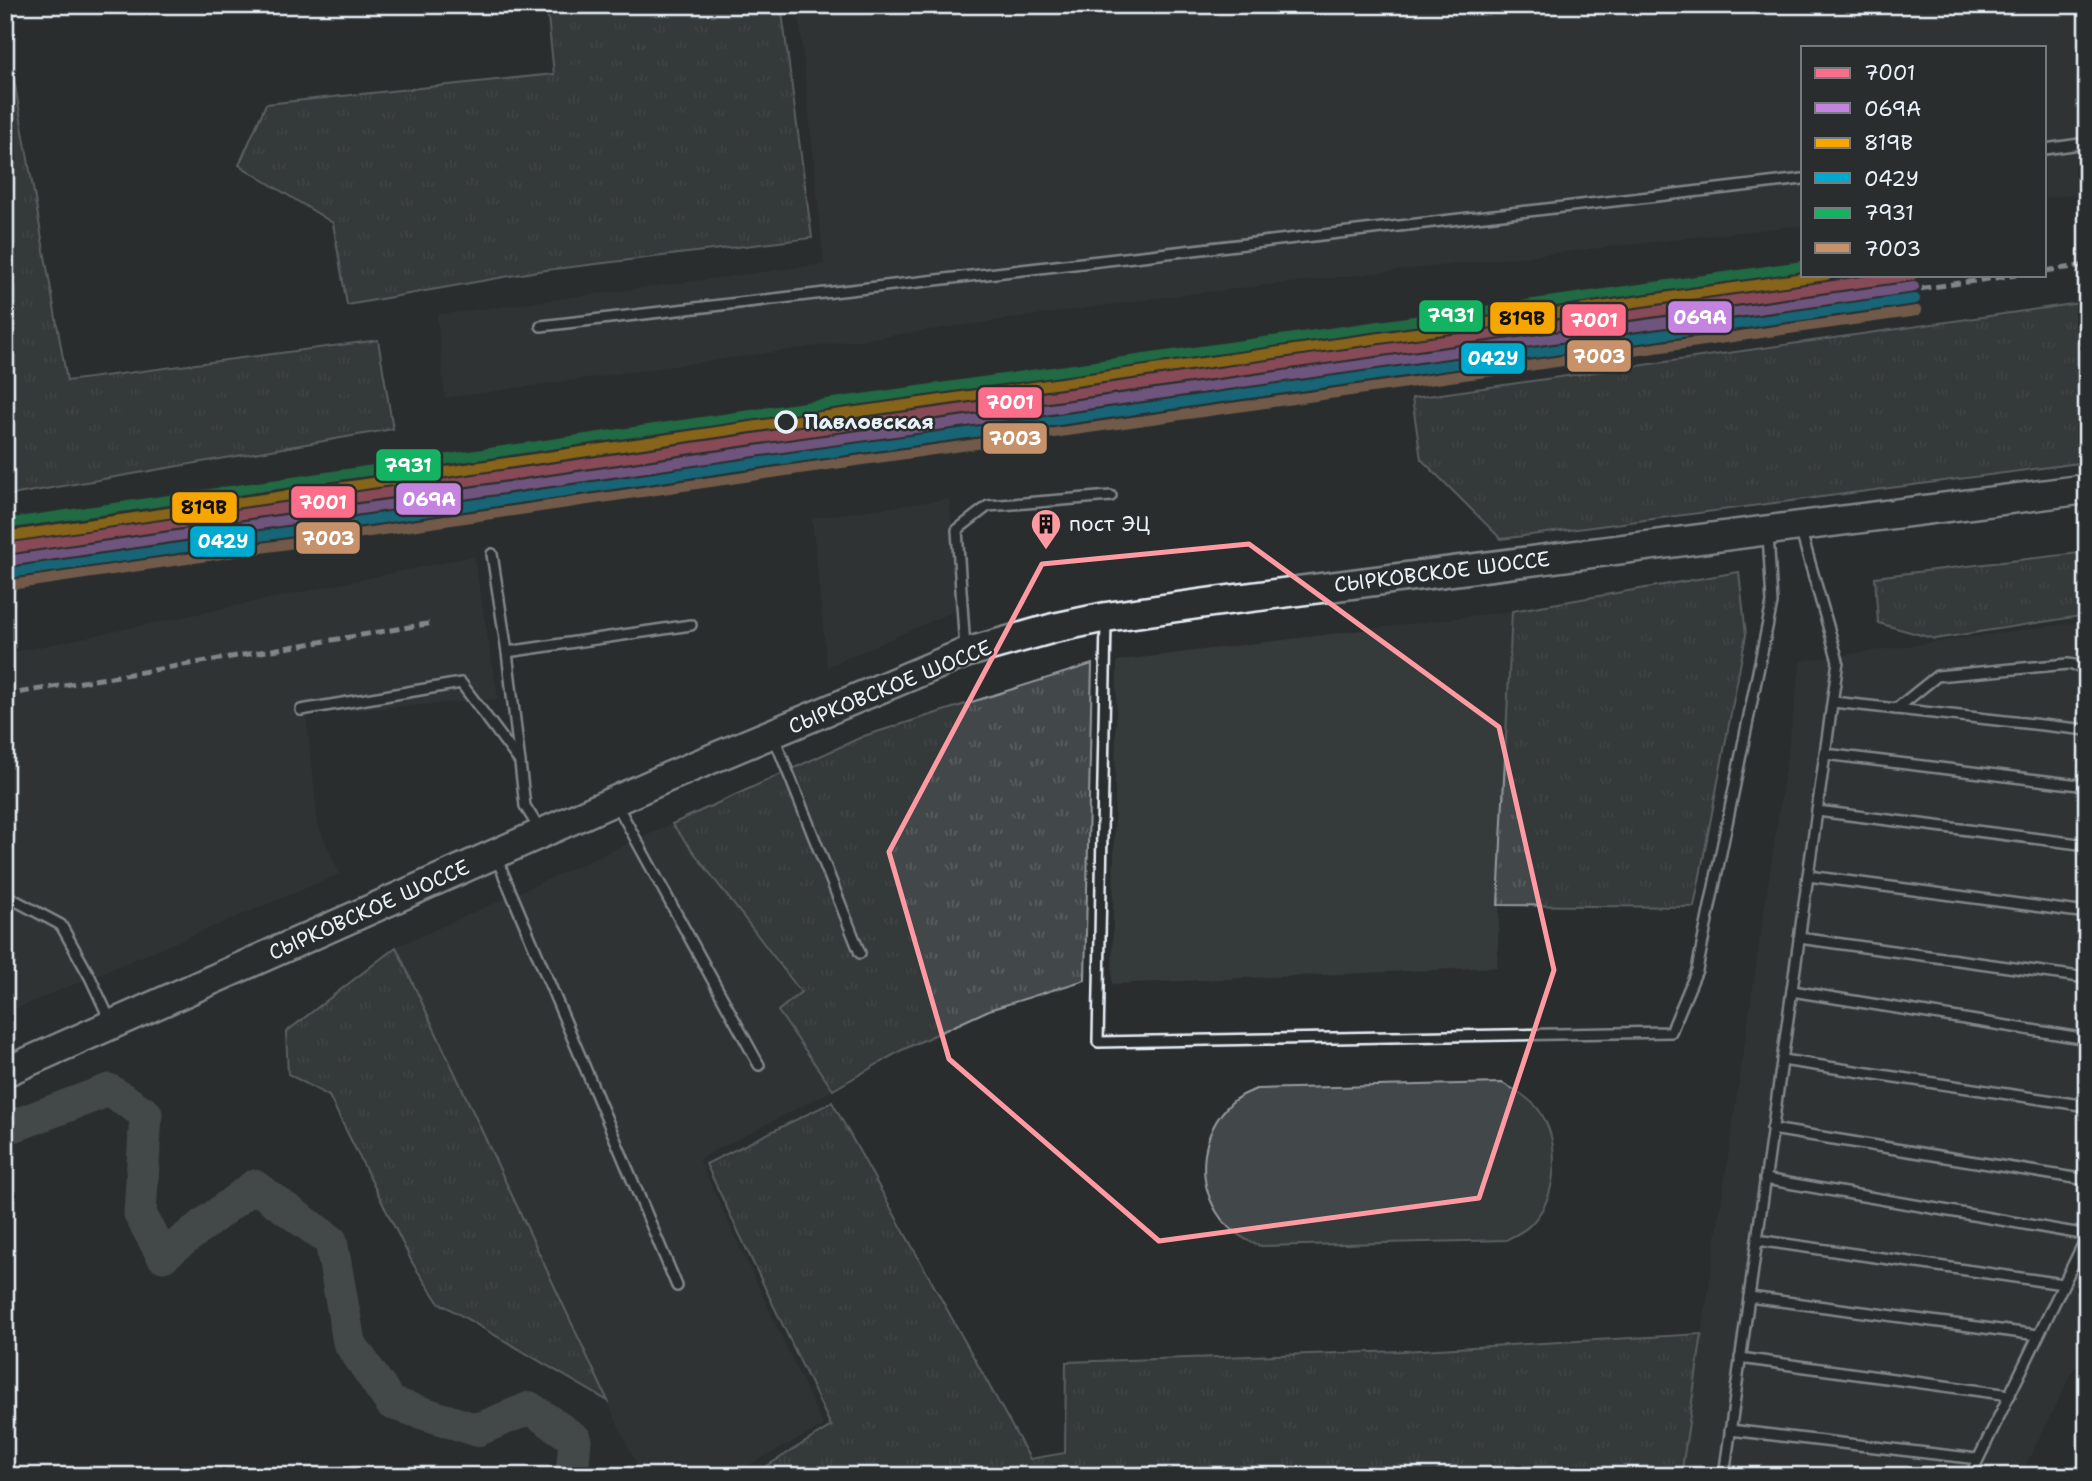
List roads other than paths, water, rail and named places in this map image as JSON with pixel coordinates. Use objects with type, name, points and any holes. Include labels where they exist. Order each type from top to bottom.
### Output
[{"type":"main road","name":"СЫРКОВСКОЕ ШОССЕ","points":[[5,1072],[668,777],[965,653],[1054,628],[1106,617],[2087,489]]},
{"type":"lane","points":[[2046,149],[2087,143]]},
{"type":"lane","points":[[541,326],[1801,179]]},
{"type":"lane","points":[[965,653],[957,530],[988,506],[1111,496]]},
{"type":"lane","points":[[1724,1476],[1838,661],[1799,526]]},
{"type":"lane","points":[[1106,617],[1098,1042],[1671,1032],[1697,970],[1772,603],[1768,529]]},
{"type":"lane","points":[[492,554],[507,652],[525,806],[543,834]]},
{"type":"lane","points":[[507,652],[691,625]]},
{"type":"lane","points":[[1896,709],[1937,676],[2068,664],[2087,667]]},
{"type":"lane","points":[[301,710],[461,683],[520,762]]},
{"type":"lane","points":[[1833,702],[2087,730]]},
{"type":"lane","points":[[773,734],[860,953]]},
{"type":"lane","points":[[1825,754],[2087,786]]},
{"type":"lane","points":[[615,802],[758,1065]]},
{"type":"lane","points":[[1817,811],[2087,845]]},
{"type":"lane","points":[[495,855],[677,1286]]},
{"type":"lane","points":[[1808,876],[2087,914]]},
{"type":"lane","points":[[5,895],[61,925],[112,1024]]},
{"type":"lane","points":[[1799,937],[2087,978]]},
{"type":"lane","points":[[1792,991],[2087,1039]]},
{"type":"lane","points":[[1782,1060],[2087,1106]]},
{"type":"lane","points":[[1772,1129],[2087,1180]]},
{"type":"lane","points":[[1765,1179],[2087,1235],[1970,1476]]},
{"type":"lane","points":[[1757,1240],[2063,1284]]},
{"type":"lane","points":[[1749,1297],[2038,1335]]},
{"type":"lane","points":[[1740,1358],[2010,1395]]},
{"type":"lane","points":[[1730,1430],[1978,1459]]},
{"type":"waterway","points":[[5,1129],[109,1090],[146,1114],[140,1214],[163,1256],[254,1186],[331,1241],[349,1342],[391,1403],[477,1430],[530,1408],[575,1439],[572,1476]]},
{"type":"railway","points":[[2046,271],[2087,265]]},
{"type":"railway","points":[[5,564],[2009,276]]},
{"type":"railway","points":[[5,525],[55,517]]},
{"type":"railway","points":[[5,583],[116,564]]},
{"type":"railway","points":[[5,695],[433,623]]},
{"type":"place","name":"Павловская","points":[[786,422]]},
{"type":"place","name":"пост ЭЦ","points":[[1046,551]]}]
